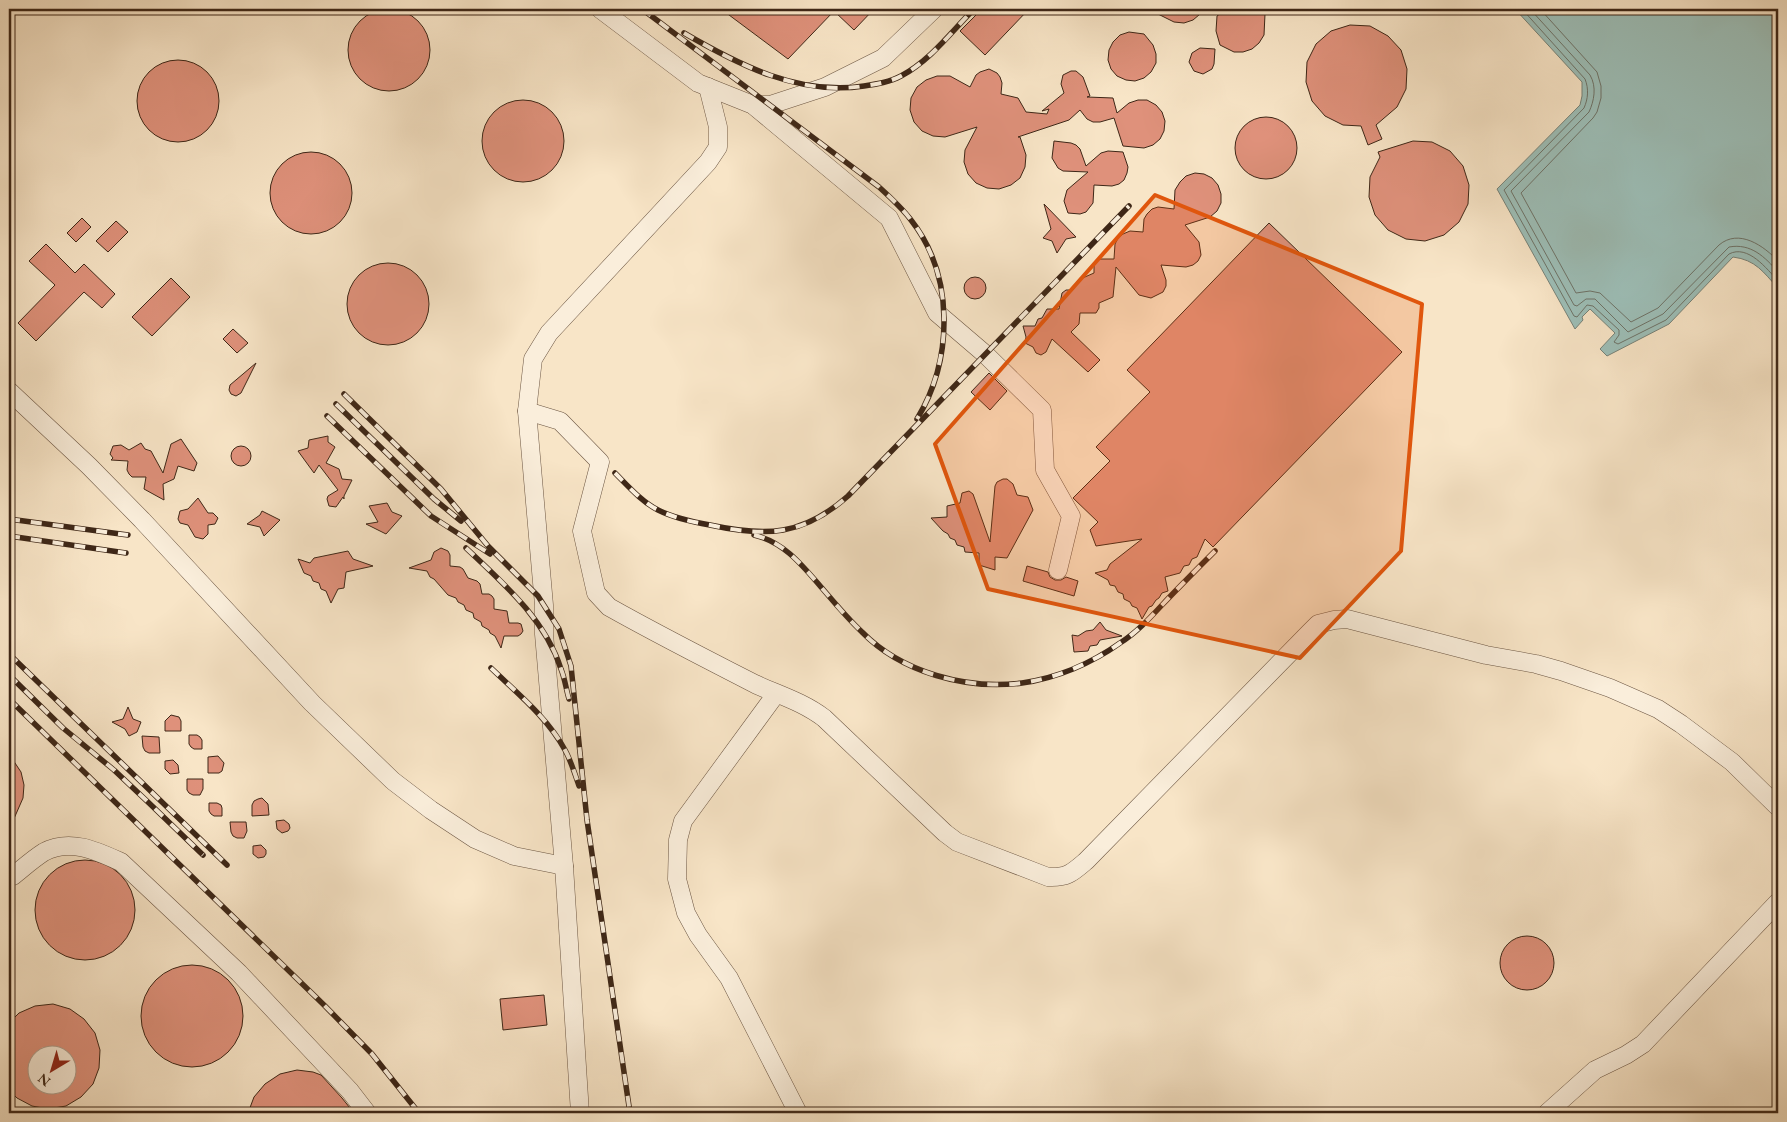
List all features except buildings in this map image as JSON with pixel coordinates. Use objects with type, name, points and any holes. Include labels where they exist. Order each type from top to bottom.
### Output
[{"type":"street","points":[[600,9],[698,83],[753,105],[888,218],[937,313],[985,354],[1042,410],[1045,470],[1071,516],[1058,570]]},
{"type":"street","points":[[753,105],[770,105],[825,87],[884,58],[934,9]]},
{"type":"street","points":[[580,1113],[564,866],[527,411],[533,359],[550,333],[708,162],[718,147],[718,127],[708,87]]},
{"type":"street","points":[[9,391],[89,466],[142,520],[312,703],[393,781],[431,810],[475,839],[514,856],[564,866]]},
{"type":"street","points":[[527,411],[560,421],[600,462],[582,531],[596,594],[609,608],[776,694],[809,707],[824,718],[957,842],[1048,878],[1061,878],[1074,872],[1318,624],[1334,620],[1347,619],[1370,624],[1486,655],[1561,670],[1631,697],[1658,709],[1708,743],[1732,762],[1778,807]]},
{"type":"street","points":[[776,694],[683,821],[678,840],[677,879],[686,913],[698,935],[729,978],[798,1113]]},
{"type":"street","points":[[9,877],[45,852],[69,845],[98,852],[121,862],[239,974],[350,1091],[366,1113]]},
{"type":"street","points":[[1547,1113],[1595,1070],[1626,1055],[1643,1044],[1778,902]]},
{"type":"highlighted area","points":[[1155,195],[1422,304],[1401,551],[1300,658],[988,589],[935,444]]},
{"type":"water","points":[[1515,9],[1778,9],[1778,288],[1753,264],[1733,257],[1669,324],[1607,356],[1600,349],[1615,333],[1590,309],[1582,317],[1583,320],[1575,329],[1497,189],[1580,105],[1582,82]]},
{"type":"railway","points":[[642,9],[879,187],[911,220],[925,242],[936,266],[942,292],[944,318],[943,345],[937,371],[929,396],[917,419]]},
{"type":"railway","points":[[684,33],[726,56],[770,75],[793,82],[840,88],[879,84],[912,70],[931,54],[974,9]]},
{"type":"railway","points":[[615,473],[652,507],[690,521],[730,529],[766,532],[799,526],[815,519],[848,496],[1129,206]]},
{"type":"railway","points":[[344,394],[441,489],[488,546],[538,596],[559,629],[571,666],[587,820],[630,1113]]},
{"type":"railway","points":[[336,404],[434,499],[461,521]]},
{"type":"railway","points":[[327,416],[431,516],[490,554]]},
{"type":"railway","points":[[9,519],[128,535]]},
{"type":"railway","points":[[754,535],[765,538],[792,555],[856,627],[878,646],[896,658],[936,676],[979,684],[1035,681],[1074,669],[1098,657],[1142,626],[1215,551]]},
{"type":"railway","points":[[9,536],[126,553]]},
{"type":"railway","points":[[466,548],[508,588],[545,634],[564,676],[569,699]]},
{"type":"railway","points":[[9,654],[227,865]]},
{"type":"railway","points":[[491,668],[550,727],[567,754],[579,786]]},
{"type":"railway","points":[[9,675],[63,728],[114,770],[203,855]]},
{"type":"railway","points":[[9,699],[324,1005],[372,1054],[419,1113]]}]
